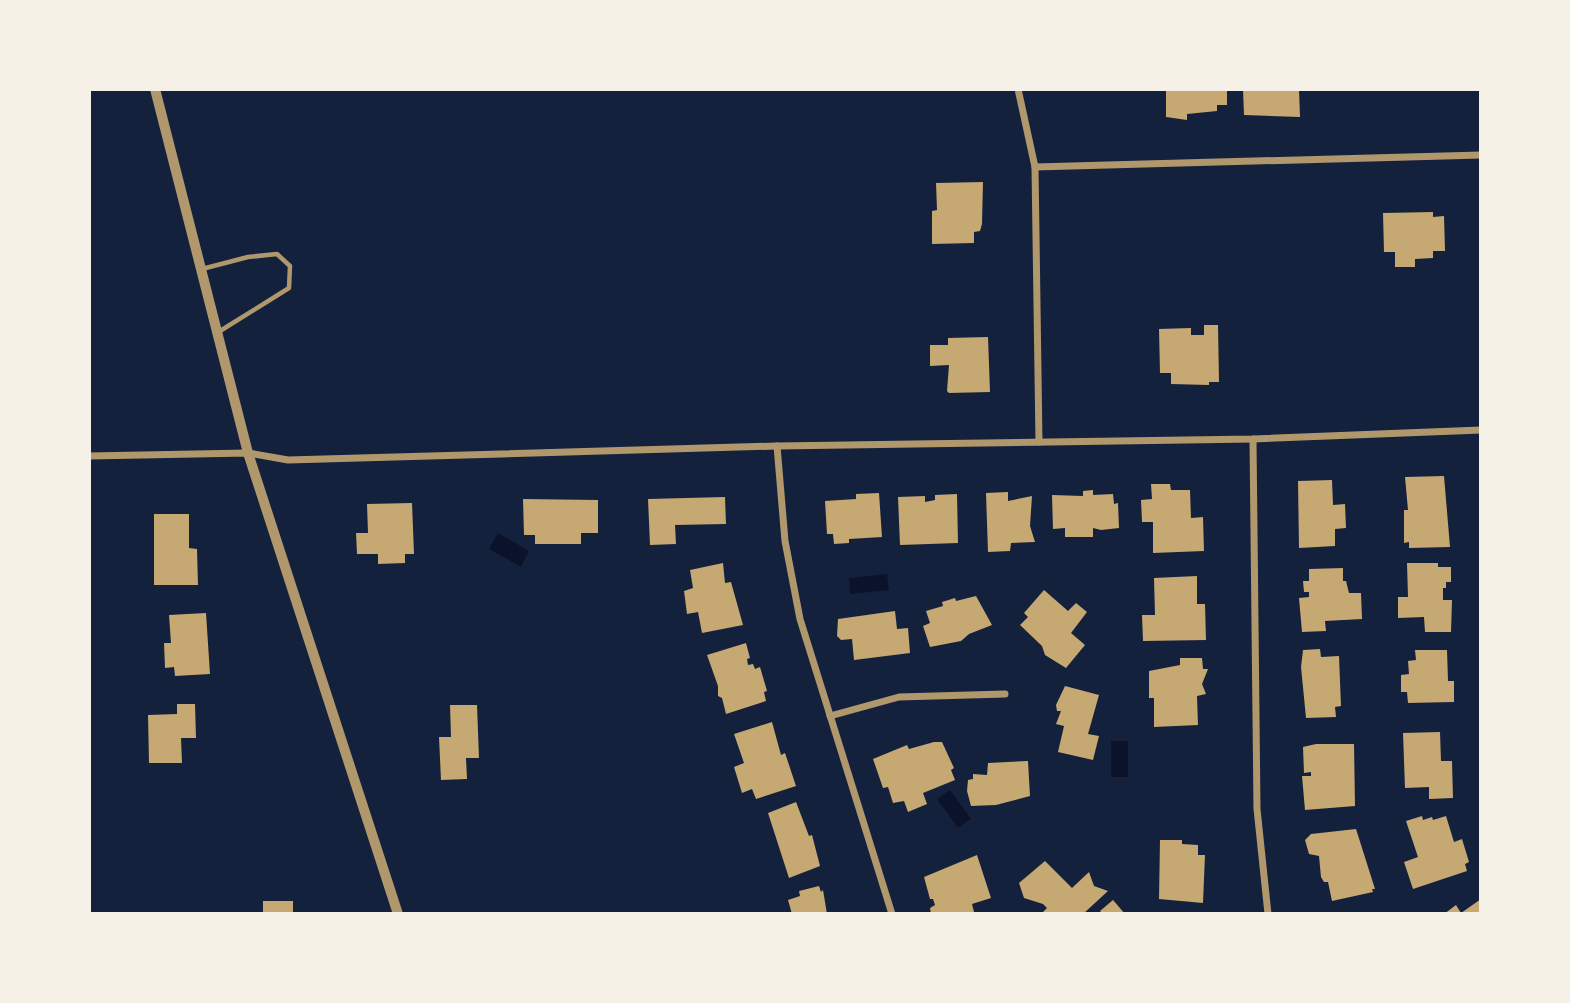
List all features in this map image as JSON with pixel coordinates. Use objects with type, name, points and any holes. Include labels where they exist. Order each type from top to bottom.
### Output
[{"type":"street","points":[[155,89],[248,453],[398,914]]},
{"type":"street","points":[[1018,89],[1035,167],[1039,442]]},
{"type":"street","points":[[1035,167],[1481,155]]},
{"type":"street","points":[[89,456],[248,453],[288,460],[777,446],[1253,439],[1481,430]]},
{"type":"street","points":[[1253,439],[1257,809],[1268,914]]},
{"type":"street","points":[[777,446],[785,541],[800,619],[892,914]]},
{"type":"street","points":[[830,716],[899,697],[1005,694]]},
{"type":"lane","points":[[201,269],[248,257],[277,254],[290,266],[289,288],[217,332]]},
{"type":"water","points":[[498,533],[529,551],[521,567],[489,549]]},
{"type":"water","points":[[887,574],[889,590],[850,594],[849,578]]},
{"type":"water","points":[[1111,741],[1128,741],[1128,777],[1111,777]]},
{"type":"water","points":[[950,790],[971,819],[958,828],[937,799]]},
{"type":"building","points":[[1166,89],[1227,89],[1227,105],[1217,105],[1217,111],[1187,114],[1187,120],[1166,117]]},
{"type":"building","points":[[1243,89],[1299,89],[1300,117],[1244,115]]},
{"type":"building","points":[[983,182],[982,224],[980,231],[974,232],[974,243],[932,244],[932,211],[937,210],[936,183]]},
{"type":"building","points":[[1433,212],[1433,217],[1444,216],[1445,251],[1433,251],[1433,258],[1415,259],[1415,267],[1395,267],[1395,252],[1384,252],[1383,213]]},
{"type":"building","points":[[1204,325],[1218,325],[1219,382],[1209,382],[1209,385],[1171,384],[1171,373],[1160,373],[1159,329],[1191,328],[1191,335],[1204,335]]},
{"type":"building","points":[[988,337],[990,392],[949,393],[949,365],[930,366],[930,345],[948,345],[948,338]]},
{"type":"building","points":[[1444,476],[1450,547],[1409,548],[1409,542],[1404,543],[1404,510],[1408,510],[1405,477]]},
{"type":"building","points":[[1332,480],[1333,505],[1345,504],[1346,528],[1335,529],[1335,546],[1299,548],[1298,481]]},
{"type":"building","points":[[1151,484],[1170,484],[1171,490],[1190,490],[1191,518],[1203,517],[1204,551],[1153,553],[1153,522],[1142,522],[1141,500],[1152,499]]},
{"type":"building","points":[[1093,490],[1093,495],[1113,494],[1114,504],[1118,503],[1119,528],[1093,528],[1093,537],[1065,537],[1065,528],[1053,529],[1052,495],[1083,496],[1083,491]]},
{"type":"building","points":[[1008,492],[1008,501],[1032,496],[1030,526],[1035,542],[1011,543],[1010,551],[988,552],[986,493]]},
{"type":"building","points":[[879,493],[882,537],[849,539],[849,543],[834,544],[833,534],[827,534],[825,501],[856,499],[856,494]]},
{"type":"building","points":[[957,494],[958,543],[900,545],[898,497],[925,496],[925,502],[935,500],[935,495]]},
{"type":"building","points":[[725,497],[726,524],[675,525],[676,544],[650,545],[648,499]]},
{"type":"building","points":[[523,499],[598,500],[598,533],[581,533],[581,544],[535,544],[535,535],[524,535]]},
{"type":"building","points":[[412,503],[414,554],[405,554],[405,563],[378,564],[378,554],[357,554],[356,533],[368,533],[367,504]]},
{"type":"building","points":[[154,514],[189,514],[189,548],[197,549],[198,585],[154,585]]},
{"type":"building","points":[[723,563],[725,583],[731,582],[743,625],[702,633],[698,612],[687,614],[684,591],[693,588],[690,570]]},
{"type":"building","points":[[1407,563],[1438,563],[1438,567],[1451,567],[1451,582],[1446,582],[1446,588],[1443,588],[1443,600],[1452,600],[1451,632],[1425,632],[1424,617],[1398,618],[1398,597],[1408,597]]},
{"type":"building","points":[[1343,568],[1343,581],[1346,581],[1349,593],[1361,593],[1362,619],[1325,621],[1326,631],[1302,632],[1299,598],[1309,597],[1309,592],[1304,592],[1303,581],[1309,581],[1309,569]]},
{"type":"building","points":[[1197,576],[1197,604],[1205,604],[1206,640],[1143,641],[1142,615],[1155,615],[1154,578]]},
{"type":"building","points":[[1044,590],[1068,611],[1076,603],[1087,612],[1071,633],[1085,645],[1066,668],[1045,655],[1042,646],[1020,625],[1028,617],[1024,613]]},
{"type":"building","points":[[976,596],[992,625],[969,634],[961,641],[930,647],[923,626],[930,623],[926,611],[943,606],[942,602],[955,598],[956,601]]},
{"type":"building","points":[[895,611],[897,629],[908,628],[910,653],[854,660],[852,639],[841,640],[837,636],[838,619]]},
{"type":"building","points":[[206,613],[210,674],[175,676],[174,667],[165,668],[164,643],[171,643],[169,615]]},
{"type":"building","points":[[746,643],[750,658],[747,659],[748,665],[753,664],[755,669],[760,667],[767,691],[764,692],[766,701],[726,714],[707,655]]},
{"type":"building","points":[[1320,649],[1321,657],[1339,656],[1341,706],[1335,707],[1336,717],[1306,718],[1301,667],[1303,650]]},
{"type":"building","points":[[1415,650],[1447,650],[1448,681],[1454,681],[1454,702],[1408,703],[1407,692],[1401,692],[1401,675],[1409,674],[1408,661],[1416,660]]},
{"type":"building","points":[[1180,658],[1202,658],[1203,669],[1208,669],[1202,684],[1206,694],[1197,696],[1198,725],[1154,727],[1154,698],[1149,698],[1149,671],[1180,665]]},
{"type":"building","points":[[1065,686],[1099,695],[1088,734],[1099,736],[1093,760],[1058,752],[1064,726],[1056,724],[1061,711],[1057,711],[1056,705]]},
{"type":"building","points":[[177,704],[195,704],[196,738],[181,738],[182,763],[149,763],[148,715],[177,714]]},
{"type":"building","points":[[450,705],[477,705],[479,758],[466,758],[467,779],[441,780],[439,737],[451,737]]},
{"type":"building","points":[[772,722],[781,755],[785,753],[796,786],[756,799],[752,789],[742,793],[734,767],[744,763],[734,734]]},
{"type":"building","points":[[1440,732],[1441,761],[1452,761],[1453,798],[1429,799],[1429,787],[1405,788],[1403,733]]},
{"type":"building","points":[[942,742],[954,768],[951,770],[955,780],[923,793],[927,804],[908,812],[904,801],[893,803],[888,787],[883,788],[873,759],[907,745],[909,749]]},
{"type":"building","points":[[1316,744],[1354,744],[1355,806],[1305,810],[1302,776],[1311,776],[1311,772],[1304,773],[1303,747]]},
{"type":"building","points":[[1028,761],[1030,796],[996,805],[971,806],[967,791],[968,780],[973,779],[973,774],[987,775],[988,763]]},
{"type":"building","points":[[796,802],[809,836],[812,835],[820,866],[789,878],[768,813]]},
{"type":"building","points":[[1422,816],[1423,820],[1432,817],[1433,820],[1446,816],[1454,842],[1462,839],[1469,862],[1465,864],[1467,871],[1413,889],[1404,862],[1418,857],[1406,821]]},
{"type":"building","points":[[1356,829],[1375,889],[1372,889],[1373,892],[1332,901],[1328,882],[1324,882],[1321,877],[1319,856],[1309,854],[1305,840],[1311,834]]},
{"type":"building","points":[[1160,840],[1182,840],[1182,844],[1198,845],[1198,855],[1205,855],[1203,903],[1159,899]]},
{"type":"building","points":[[977,855],[991,898],[972,904],[974,912],[970,914],[931,914],[930,908],[935,905],[933,899],[930,899],[924,877]]},
{"type":"building","points":[[1045,861],[1072,888],[1089,872],[1094,886],[1108,891],[1083,914],[1041,914],[1047,908],[1024,898],[1019,883]]},
{"type":"building","points":[[819,886],[821,892],[823,890],[827,914],[792,914],[788,900],[800,896],[799,891]]},
{"type":"building","points":[[1481,899],[1481,914],[1444,914],[1456,905],[1461,913]]},
{"type":"building","points":[[1113,900],[1125,914],[1103,914],[1100,911]]},
{"type":"building","points":[[263,901],[293,901],[293,914],[263,914]]}]
